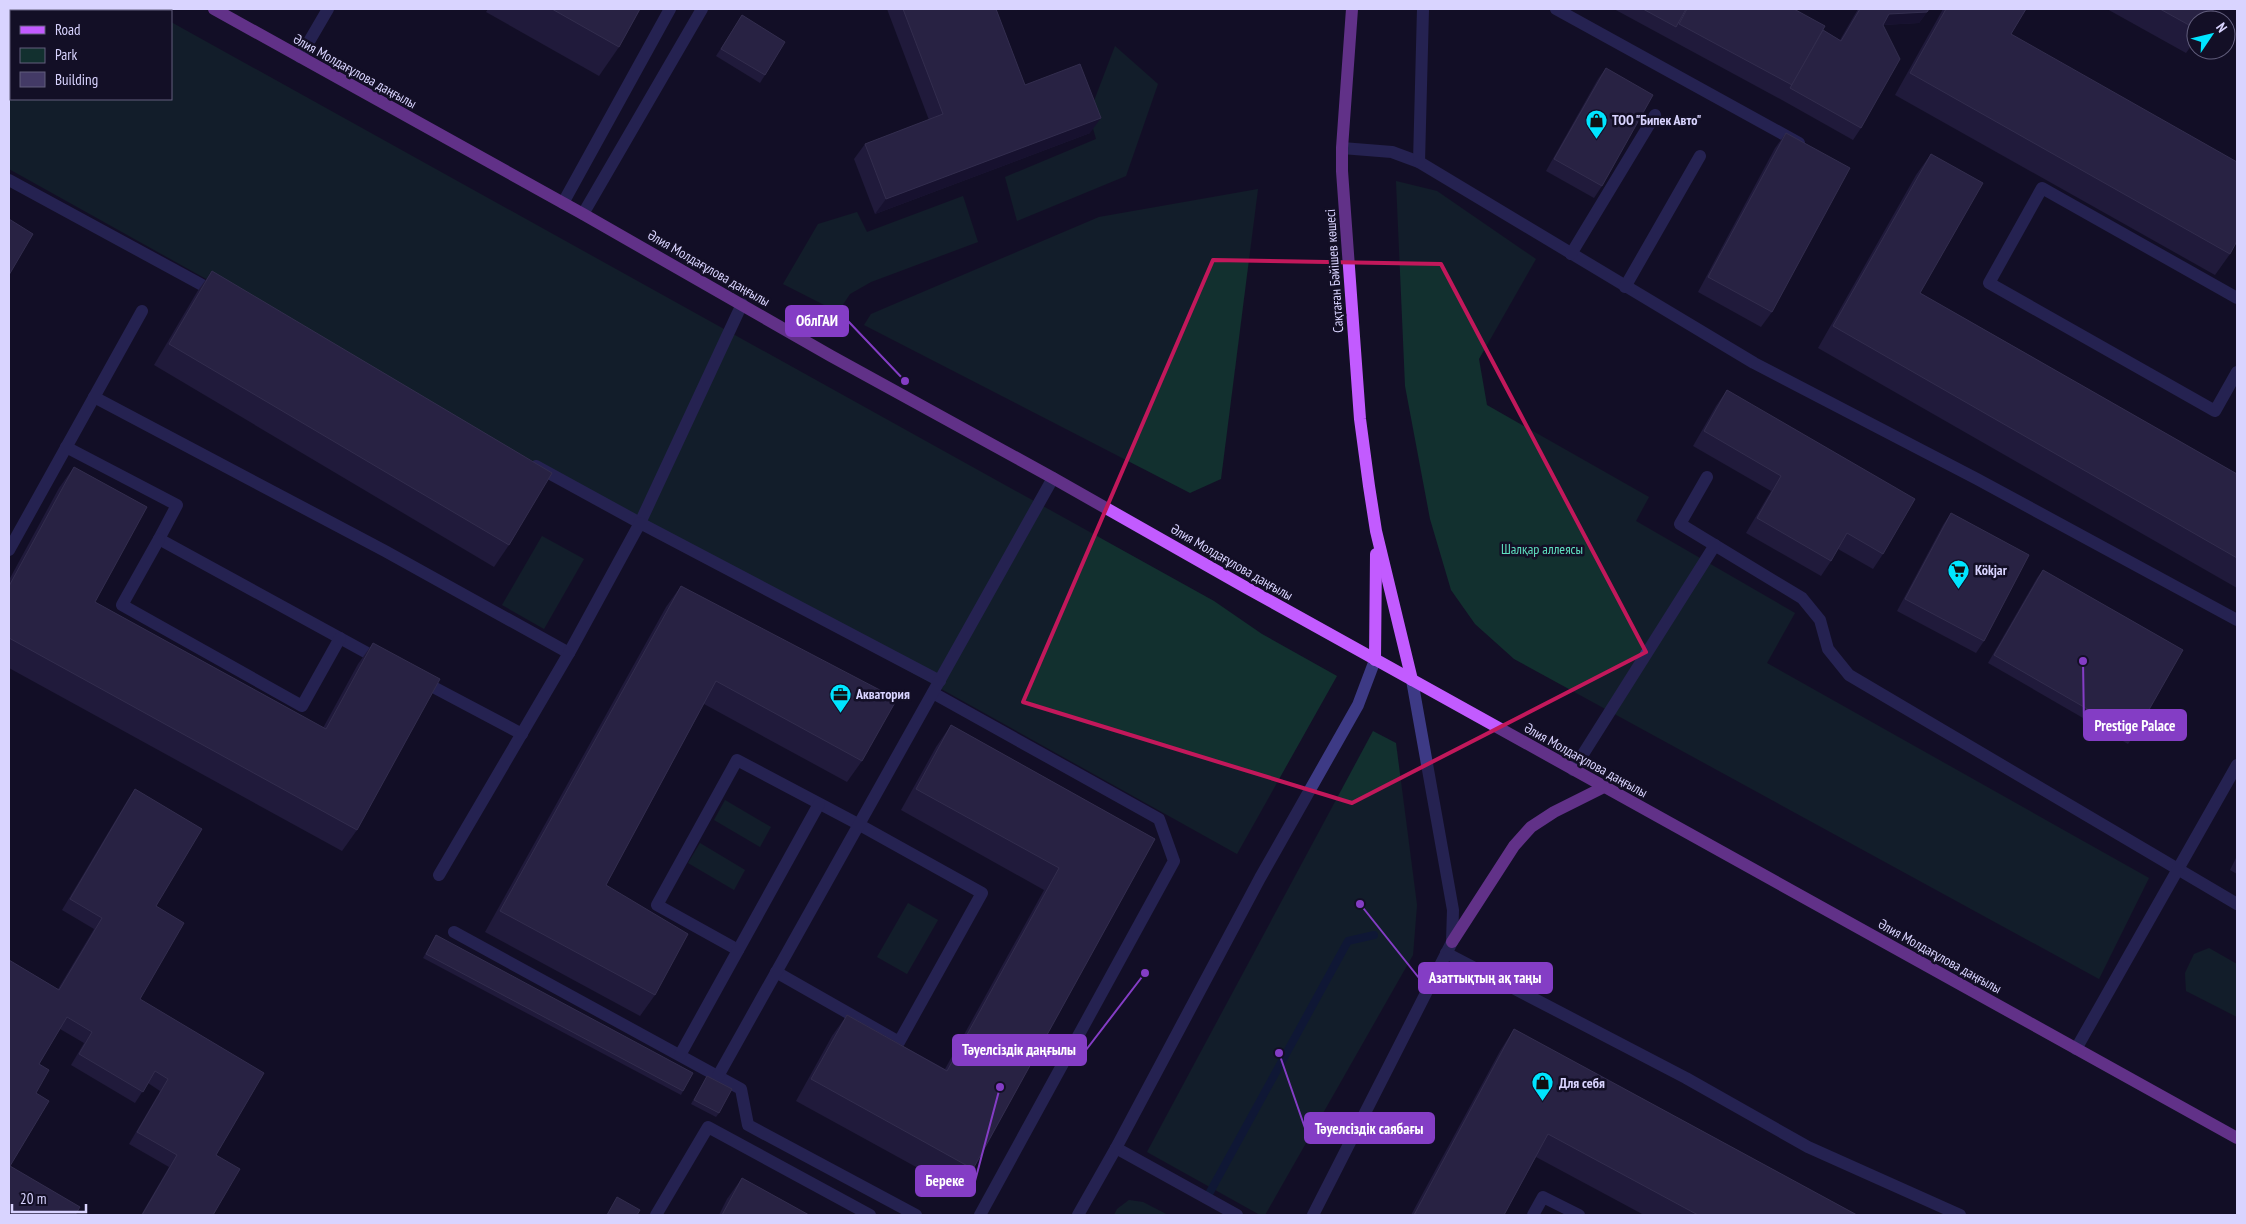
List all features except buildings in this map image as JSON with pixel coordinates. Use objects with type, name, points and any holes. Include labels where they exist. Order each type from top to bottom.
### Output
[{"type":"main road","name":"Әлия Молдағұлова даңғылы","points":[[214,9],[1054,478],[1375,660],[2237,1138]]},
{"type":"main road","name":"Сақтаған Бәйішев көшесі","points":[[1352,9],[1342,148],[1360,419],[1376,531],[1412,680]]},
{"type":"main road","name":"Сақтаған Бәйішев көшесі","points":[[1375,660],[1376,531]]},
{"type":"main road","points":[[1449,948],[1514,846],[1531,827],[1554,812],[1604,787]]},
{"type":"street","points":[[300,57],[328,9]]},
{"type":"street","points":[[562,203],[670,9]]},
{"type":"street","points":[[583,214],[702,9]]},
{"type":"street","points":[[1419,162],[1423,9]]},
{"type":"street","points":[[1556,9],[1807,147]]},
{"type":"street","points":[[1571,254],[1655,115]]},
{"type":"street","points":[[1342,148],[1392,152],[1419,162],[1625,287],[1762,367],[1977,479],[2237,620]]},
{"type":"street","points":[[1625,287],[1700,156]]},
{"type":"street","points":[[9,180],[224,297]]},
{"type":"street","points":[[2237,298],[2042,188],[1989,283],[2215,411],[2237,372]]},
{"type":"street","points":[[439,875],[569,653],[640,523],[728,339],[742,304]]},
{"type":"street","points":[[9,550],[142,310]]},
{"type":"street","points":[[94,396],[385,551],[569,653]]},
{"type":"street","points":[[66,446],[177,505],[122,605],[302,706],[340,638]]},
{"type":"street","points":[[527,461],[640,523],[940,681]]},
{"type":"street","points":[[1708,477],[1680,524],[1802,598],[1820,620],[1828,649],[1849,675],[2237,904]]},
{"type":"street","points":[[718,1076],[1054,478]]},
{"type":"street","points":[[159,539],[392,666]]},
{"type":"street","points":[[1573,770],[1715,545]]},
{"type":"street","points":[[1078,1215],[1116,1148],[1260,878],[1358,705],[1375,660]]},
{"type":"street","points":[[409,675],[522,734]]},
{"type":"street","points":[[1313,1215],[1449,948],[1453,910],[1412,680]]},
{"type":"street","points":[[933,693],[1159,819],[1174,861],[980,1215]]},
{"type":"street","points":[[738,950],[657,905],[737,760],[982,893],[899,1042],[776,972]]},
{"type":"street","points":[[2076,1049],[2237,765]]},
{"type":"street","points":[[680,1055],[819,804]]},
{"type":"street","points":[[454,932],[741,1089],[748,1125],[916,1215]]},
{"type":"street","points":[[1449,948],[1808,1147],[1960,1215]]},
{"type":"street","points":[[656,1215],[708,1127],[870,1215]]},
{"type":"street","points":[[1116,1148],[1237,1215]]},
{"type":"street","points":[[1533,1215],[1543,1197],[1579,1215]]},
{"type":"highlighted area","points":[[1213,260],[1441,264],[1646,652],[1352,803],[1023,702]]},
{"type":"green space","points":[[9,9],[147,9],[149,10],[10,10],[10,100],[172,100],[172,23],[1214,601],[1262,634],[1337,676],[1237,854],[9,169]]},
{"type":"green space","points":[[1115,46],[1158,84],[1126,176],[1017,221],[1005,177],[1096,139],[1089,114]]},
{"type":"green space","name":"Шалқар аллеясы","points":[[1396,181],[1437,191],[1536,259],[1479,359],[1487,405],[1649,497],[1636,521],[1795,613],[1767,663],[2149,878],[2099,979],[1514,659],[1475,624],[1451,590],[1430,519],[1405,386]]},
{"type":"green space","points":[[1258,189],[1221,479],[1190,493],[864,325],[871,314],[1099,217]]},
{"type":"green space","points":[[963,196],[978,242],[871,282],[850,294],[838,312],[783,284],[818,224],[857,212],[867,232]]},
{"type":"green space","points":[[542,536],[584,559],[544,629],[502,605]]},
{"type":"green space","points":[[1373,731],[1396,743],[1417,905],[1413,955],[1265,1215],[1260,1215],[1147,1152]]},
{"type":"green space","points":[[725,800],[771,827],[760,847],[714,820]]},
{"type":"green space","points":[[700,843],[745,870],[734,890],[688,863]]},
{"type":"green space","points":[[908,903],[938,920],[907,974],[877,957]]},
{"type":"green space","points":[[2209,948],[2237,964],[2237,1017],[2186,991],[2185,973],[2194,954]]},
{"type":"green space","points":[[1129,1200],[1143,1202],[1168,1215],[1114,1215],[1117,1209]]},
{"type":"waterway","points":[[1210,1192],[1348,941],[1374,935]]},
{"type":"place","name":"ТОО \"Бипек Авто\"","points":[[1596,139]]},
{"type":"place","name":"ОблГАИ","points":[[905,381]]},
{"type":"place","name":"Kökjar","points":[[1959,589]]},
{"type":"place","name":"Prestige Palace","points":[[2083,661]]},
{"type":"place","name":"Акватория","points":[[840,713]]},
{"type":"place","name":"Азаттықтың ақ таңы","points":[[1360,904]]},
{"type":"place","name":"Тәуелсіздік даңғылы","points":[[1145,973]]},
{"type":"place","name":"Тәуелсіздік саябағы","points":[[1279,1053]]},
{"type":"place","name":"Береке","points":[[1000,1087]]},
{"type":"place","name":"Для себя","points":[[1543,1102]]}]
